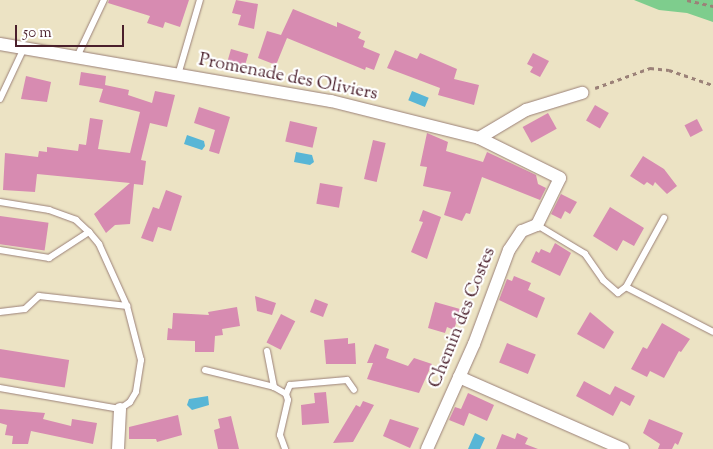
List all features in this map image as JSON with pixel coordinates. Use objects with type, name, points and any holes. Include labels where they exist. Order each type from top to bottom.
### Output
[{"type":"street","name":"Promenade des Oliviers","points":[[0,44],[331,101],[479,138]]},
{"type":"street","points":[[479,138],[526,110],[582,93]]},
{"type":"street","points":[[479,138],[560,178],[537,225]]},
{"type":"street","name":"Chemin des Costes","points":[[427,449],[459,377],[509,250],[522,230],[537,225]]},
{"type":"street","points":[[459,377],[623,449]]},
{"type":"street","points":[[118,449],[120,409]]},
{"type":"lane","points":[[77,58],[104,0]]},
{"type":"lane","points":[[178,75],[200,0]]},
{"type":"lane","points":[[0,99],[24,48]]},
{"type":"lane","points":[[0,202],[48,210],[76,220],[89,232],[99,244],[127,306],[141,360],[140,376],[130,402],[120,409],[0,388]]},
{"type":"lane","points":[[537,225],[585,254],[602,280],[618,293],[626,287],[664,218]]},
{"type":"lane","points":[[0,250],[49,258],[89,232]]},
{"type":"lane","points":[[626,287],[713,332]]},
{"type":"lane","points":[[0,312],[26,309],[39,296],[127,306]]},
{"type":"lane","points":[[267,351],[274,386]]},
{"type":"lane","points":[[205,370],[274,386],[286,394],[288,400],[280,435],[285,449]]},
{"type":"lane","points":[[286,394],[290,384],[347,380],[354,390]]},
{"type":"path","points":[[687,0],[713,6]]},
{"type":"path","points":[[582,93],[650,68],[669,70],[713,85]]},
{"type":"green space","points":[[634,0],[713,0],[713,22],[687,13],[659,10]]},
{"type":"water","points":[[412,91],[429,98],[425,107],[408,100]]},
{"type":"water","points":[[187,135],[204,141],[205,146],[202,150],[184,144]]},
{"type":"water","points":[[296,152],[312,155],[314,162],[310,165],[294,162]]},
{"type":"water","points":[[208,396],[209,405],[192,410],[187,405],[189,399]]},
{"type":"water","points":[[475,433],[485,438],[480,449],[468,449]]},
{"type":"building","points":[[109,0],[189,0],[180,27],[165,22],[163,28],[147,23],[150,16],[108,3]]},
{"type":"building","points":[[236,0],[258,4],[254,29],[238,25],[241,15],[232,13]]},
{"type":"building","points":[[293,9],[337,27],[337,22],[361,32],[358,38],[365,41],[363,47],[380,54],[374,70],[366,67],[365,70],[287,38],[276,65],[258,58],[267,31],[281,35]]},
{"type":"building","points":[[231,49],[248,54],[245,66],[227,61]]},
{"type":"building","points":[[395,50],[417,59],[420,53],[457,69],[454,79],[479,85],[474,105],[438,95],[440,88],[387,68]]},
{"type":"building","points":[[533,53],[549,61],[540,77],[530,72],[533,67],[527,64]]},
{"type":"building","points":[[81,72],[106,76],[105,85],[129,90],[128,95],[152,103],[155,91],[175,95],[167,127],[150,123],[141,160],[146,161],[143,185],[134,184],[130,224],[115,225],[106,233],[94,214],[130,183],[37,174],[35,192],[3,190],[5,153],[38,157],[39,151],[47,152],[47,147],[78,151],[79,144],[86,145],[90,118],[103,120],[98,149],[130,153],[140,112],[99,102],[103,89],[79,85]]},
{"type":"building","points":[[26,76],[51,82],[47,102],[21,99]]},
{"type":"building","points":[[595,105],[609,113],[600,129],[586,121]]},
{"type":"building","points":[[199,107],[230,117],[219,154],[209,151],[215,130],[194,123]]},
{"type":"building","points":[[548,113],[557,129],[531,143],[523,127]]},
{"type":"building","points":[[697,119],[703,131],[690,137],[685,125]]},
{"type":"building","points":[[290,121],[317,127],[313,148],[285,141]]},
{"type":"building","points":[[427,133],[448,142],[446,151],[483,162],[487,152],[536,175],[538,184],[546,188],[540,200],[482,177],[470,214],[466,213],[462,221],[444,215],[451,192],[423,186],[427,167],[420,166]]},
{"type":"building","points":[[373,140],[386,143],[377,182],[364,179]]},
{"type":"building","points":[[643,156],[664,169],[677,186],[667,194],[655,182],[653,186],[647,182],[644,185],[630,176]]},
{"type":"building","points":[[320,183],[343,187],[339,208],[316,204]]},
{"type":"building","points":[[166,190],[182,196],[171,231],[158,227],[153,242],[141,238],[153,207],[159,209]]},
{"type":"building","points":[[561,194],[577,202],[570,214],[565,211],[561,219],[551,214]]},
{"type":"building","points":[[610,207],[644,228],[634,246],[623,240],[617,251],[593,236]]},
{"type":"building","points":[[423,210],[441,217],[427,259],[411,252],[423,222],[419,221]]},
{"type":"building","points":[[0,216],[49,223],[45,251],[0,244]]},
{"type":"building","points":[[555,243],[571,253],[560,276],[531,262],[536,251],[539,253],[541,249],[550,253]]},
{"type":"building","points":[[514,276],[531,283],[528,290],[545,298],[537,318],[499,300],[507,279],[512,281]]},
{"type":"building","points":[[255,296],[276,303],[272,315],[257,311]]},
{"type":"building","points":[[315,299],[328,304],[323,317],[310,312]]},
{"type":"building","points":[[435,302],[460,309],[454,330],[447,327],[445,333],[428,328]]},
{"type":"building","points":[[237,307],[240,326],[222,329],[223,335],[215,336],[214,352],[195,352],[195,341],[167,340],[168,328],[172,329],[173,313],[209,315],[208,312]]},
{"type":"building","points":[[590,312],[614,332],[604,349],[577,334]]},
{"type":"building","points":[[281,314],[295,321],[281,350],[266,343]]},
{"type":"building","points":[[662,323],[690,339],[681,352],[679,351],[664,378],[650,371],[647,377],[631,369],[643,347],[647,349]]},
{"type":"building","points":[[348,338],[348,344],[355,343],[356,364],[326,364],[324,340]]},
{"type":"building","points":[[507,343],[536,355],[528,374],[499,362]]},
{"type":"building","points":[[375,344],[389,349],[386,358],[408,366],[414,358],[432,364],[419,393],[367,379],[373,363],[367,363]]},
{"type":"building","points":[[0,349],[69,360],[65,388],[0,377]]},
{"type":"building","points":[[584,381],[610,395],[615,386],[635,396],[630,406],[621,401],[613,416],[576,396]]},
{"type":"building","points":[[326,392],[329,423],[302,425],[301,405],[315,403],[314,393]]},
{"type":"building","points":[[468,393],[494,405],[487,421],[469,413],[464,426],[449,420],[455,407],[461,409]]},
{"type":"building","points":[[363,401],[374,405],[353,442],[333,443],[356,405],[360,407]]},
{"type":"building","points":[[0,409],[45,413],[43,419],[71,426],[72,419],[97,423],[93,444],[31,431],[28,444],[12,444],[13,436],[5,435],[7,425],[0,423]]},
{"type":"building","points":[[178,415],[182,435],[157,442],[156,439],[129,439],[129,427]]},
{"type":"building","points":[[231,416],[239,449],[218,449],[214,430],[220,428],[218,419]]},
{"type":"building","points":[[390,419],[419,428],[410,448],[383,436]]},
{"type":"building","points":[[649,419],[683,433],[678,445],[675,443],[672,449],[658,449],[660,444],[643,433]]},
{"type":"building","points":[[517,433],[528,438],[525,444],[538,449],[496,449],[502,434],[515,439]]}]
